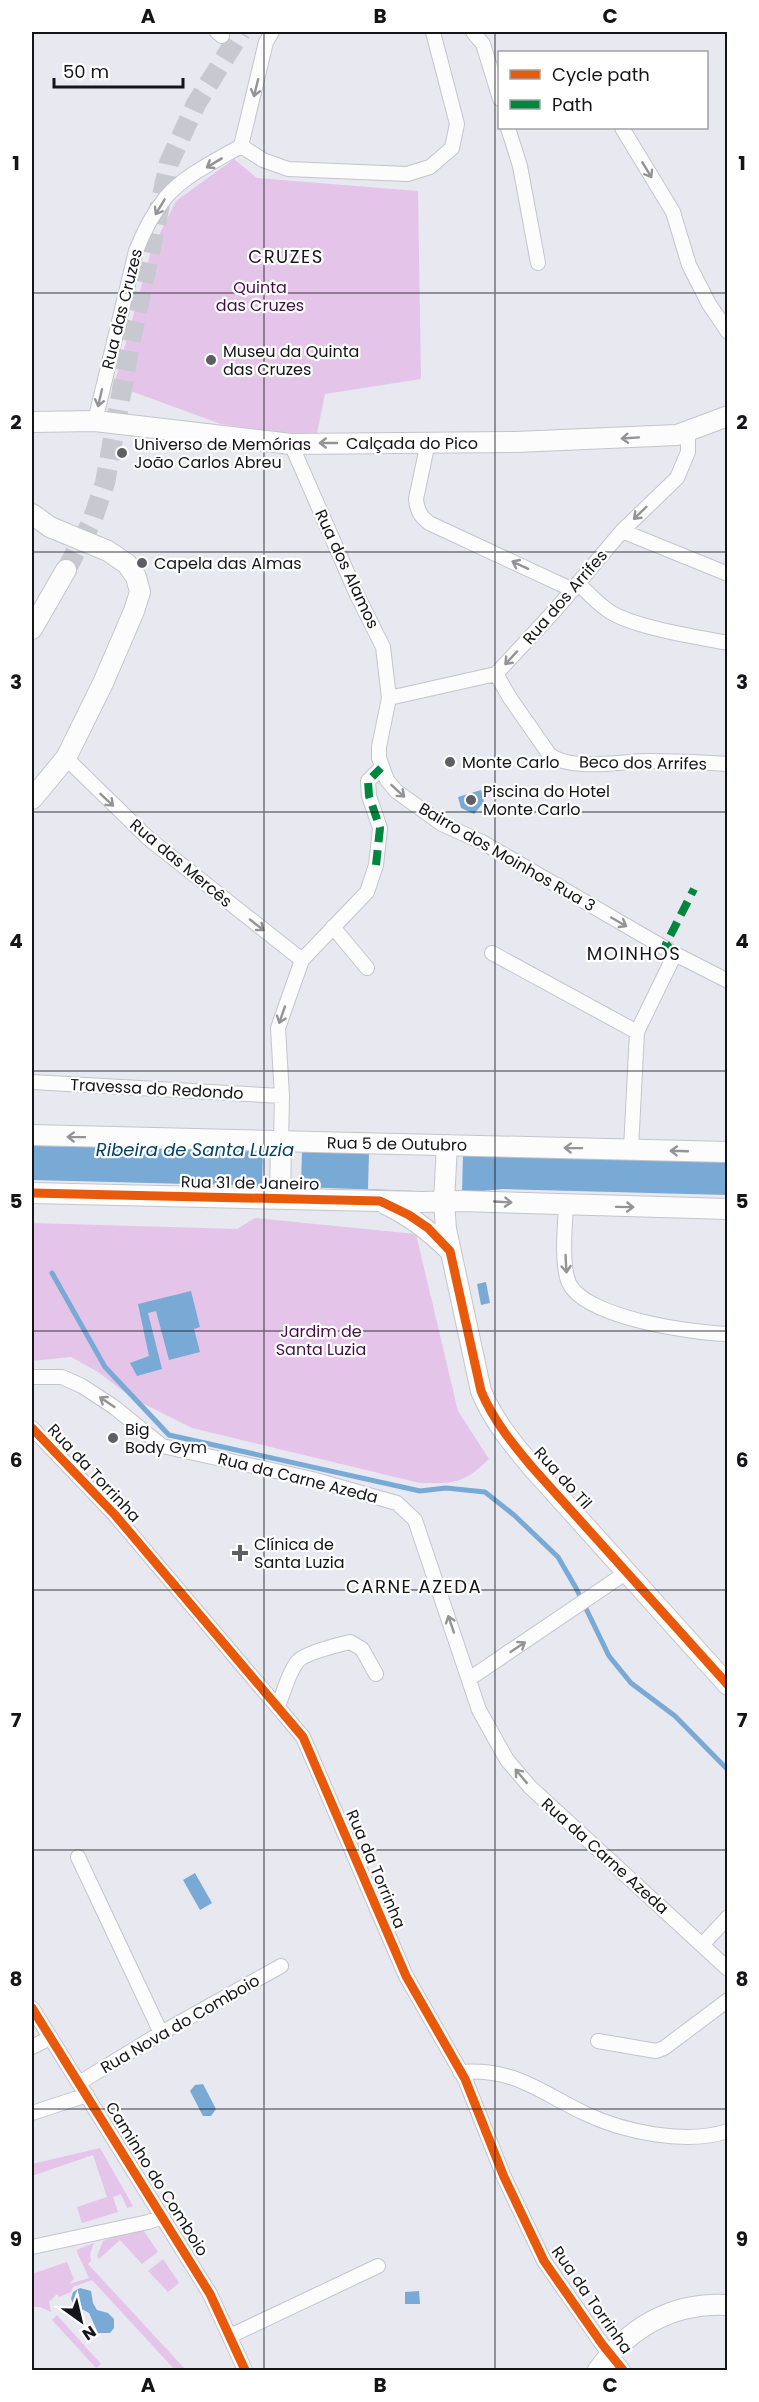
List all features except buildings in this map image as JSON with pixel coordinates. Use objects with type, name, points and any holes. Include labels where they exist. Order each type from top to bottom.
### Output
[{"type":"main road","name":"Calçada do Pico","points":[[32,422],[95,421],[291,444],[593,440],[677,435],[728,416]]},
{"type":"main road","points":[[32,514],[50,527],[108,551],[127,564],[136,577],[140,592],[103,683],[66,758],[32,799]]},
{"type":"main road","points":[[32,629],[66,570]]},
{"type":"main road","name":"Rua 5 de Outubro","points":[[32,1136],[281,1146],[447,1145],[728,1152]]},
{"type":"main road","name":"Rua do Til","points":[[447,1145],[444,1201],[446,1229],[481,1391],[489,1411],[509,1440],[728,1685]]},
{"type":"main road","points":[[280,1192],[281,1146]]},
{"type":"main road","name":"Rua 31 de Janeiro","points":[[32,1193],[280,1192],[380,1201],[728,1209]]},
{"type":"main road","name":"Rua 31 de Janeiro","points":[[380,1201],[409,1215],[428,1228],[450,1251]]},
{"type":"main road","points":[[598,2370],[632,2332],[680,2309],[710,2304],[728,2306]]},
{"type":"street","points":[[272,32],[266,42],[241,146],[263,160],[288,169],[407,174],[430,167],[452,148],[457,124],[433,32]]},
{"type":"street","points":[[473,32],[483,44],[498,93]]},
{"type":"street","points":[[508,129],[520,166],[538,263]]},
{"type":"street","points":[[623,129],[673,212],[689,265],[709,304],[728,332]]},
{"type":"street","name":"Rua das Cruzes","points":[[95,421],[140,240],[166,197],[187,179],[241,146]]},
{"type":"street","name":"Rua dos Arrifes","points":[[496,674],[621,531],[677,478],[688,453],[688,431]]},
{"type":"street","points":[[428,442],[416,499],[417,508],[429,523],[575,586],[618,616],[665,630],[728,643]]},
{"type":"street","name":"Rua dos Alamos","points":[[291,444],[357,595],[383,647],[388,698]]},
{"type":"street","points":[[621,531],[728,573]]},
{"type":"street","points":[[281,1146],[282,1096],[278,1028],[302,960],[367,892],[376,865],[380,828],[369,796],[368,781],[381,768],[379,747],[388,698],[496,674]]},
{"type":"street","name":"Beco dos Arrifes","points":[[496,674],[549,754],[556,760],[591,764],[648,761],[728,764]]},
{"type":"street","name":"Rua das Mercês","points":[[66,758],[149,839],[302,960]]},
{"type":"street","name":"Bairro dos Moinhos Rua 3","points":[[381,768],[396,791],[442,824],[476,839],[675,954],[728,981]]},
{"type":"street","points":[[333,927],[367,968]]},
{"type":"street","points":[[492,953],[636,1032]]},
{"type":"street","points":[[631,1149],[636,1032],[675,954]]},
{"type":"street","name":"Travessa do Redondo","points":[[32,1082],[282,1096]]},
{"type":"street","points":[[566,1205],[566,1267],[570,1284],[576,1293],[590,1303],[633,1319],[698,1333],[728,1334]]},
{"type":"street","name":"Rua da Carne Azeda","points":[[32,1377],[62,1377],[82,1386],[114,1407],[162,1446],[312,1479],[397,1503],[415,1520],[479,1710],[507,1761],[530,1787],[728,1969]]},
{"type":"street","name":"Rua da Torrinha","points":[[32,1428],[115,1515],[303,1737],[406,1976],[460,2072],[504,2177],[544,2261],[623,2370]]},
{"type":"street","points":[[470,1679],[627,1572]]},
{"type":"street","points":[[280,1709],[296,1663],[302,1657],[350,1642],[362,1649],[376,1674]]},
{"type":"street","points":[[78,1857],[161,2032]]},
{"type":"street","points":[[702,1945],[728,1917]]},
{"type":"street","name":"Rua Nova do Comboio","points":[[32,2113],[83,2089],[161,2032],[281,1966]]},
{"type":"street","points":[[598,2041],[656,2051],[728,2000]]},
{"type":"street","name":"Caminho do Comboio","points":[[32,2008],[210,2294],[245,2370]]},
{"type":"street","points":[[32,2047],[50,2038]]},
{"type":"street","points":[[460,2072],[484,2070],[514,2077],[585,2114],[624,2129],[658,2135],[699,2137],[728,2132]]},
{"type":"street","points":[[32,2247],[163,2217]]},
{"type":"street","points":[[230,2336],[378,2266]]},
{"type":"green space","name":"Quinta das Cruzes","points":[[234,159],[257,178],[418,191],[421,379],[325,394],[316,438],[221,424],[114,385],[151,251],[176,201]]},
{"type":"green space","name":"Jardim de Santa Luzia","points":[[255,1218],[416,1234],[458,1411],[489,1459],[473,1473],[458,1480],[420,1483],[192,1428],[132,1398],[98,1372],[71,1357],[32,1361],[32,1223],[237,1229]]},
{"type":"green space","points":[[100,2148],[133,2206],[127,2208],[121,2194],[113,2197],[118,2212],[82,2223],[77,2207],[107,2197],[93,2155],[32,2176],[32,2164]]},
{"type":"green space","points":[[141,2227],[158,2252],[142,2264],[120,2240],[99,2259],[97,2256],[103,2241]]},
{"type":"green space","points":[[94,2243],[90,2254],[91,2261],[88,2264],[186,2370],[175,2370],[92,2280],[73,2287],[71,2292],[59,2297],[57,2294],[49,2302],[51,2312],[40,2307],[32,2307],[32,2274],[67,2262],[74,2279],[69,2284],[89,2278],[77,2252],[78,2249]]},
{"type":"green space","points":[[163,2259],[179,2283],[168,2292],[148,2271]]},
{"type":"green space","points":[[57,2315],[101,2364],[96,2368],[52,2320]]},
{"type":"water","name":"Piscina do Hotel Monte Carlo","points":[[481,790],[484,802],[474,814],[461,808],[458,797]]},
{"type":"water","name":"Ribeira de Santa Luzia","points":[[32,1146],[728,1161],[727,1195],[503,1189],[462,1193],[32,1180]]},
{"type":"water","points":[[486,1282],[490,1303],[481,1305],[477,1284]]},
{"type":"water","points":[[191,1291],[200,1327],[194,1329],[200,1352],[169,1360],[156,1311],[148,1313],[162,1369],[137,1376],[130,1363],[149,1356],[138,1304]]},
{"type":"water","points":[[195,1873],[212,1903],[200,1910],[183,1880]]},
{"type":"water","points":[[203,2084],[216,2109],[211,2116],[203,2116],[190,2091],[195,2085]]},
{"type":"water","points":[[80,2288],[91,2291],[97,2310],[108,2313],[114,2319],[114,2328],[110,2333],[98,2333],[89,2313],[73,2304],[71,2299],[73,2292]]},
{"type":"water","points":[[419,2291],[420,2304],[405,2304],[405,2292]]},
{"type":"pier","points":[[263,1150],[302,1151],[301,1187],[262,1186]]},
{"type":"pier","points":[[369,1152],[463,1154],[462,1193],[368,1189]]},
{"type":"waterway","points":[[52,1273],[105,1367],[169,1435],[420,1491],[446,1488],[485,1492],[514,1515],[558,1557],[576,1588],[609,1656],[631,1683],[675,1716],[728,1770]]},
{"type":"tunnel","points":[[66,570],[92,521],[105,483],[131,340],[169,163],[196,104],[241,32]]},
{"type":"marked path","points":[[376,865],[380,828],[369,796],[368,781],[381,768]]},
{"type":"marked path","points":[[675,954],[666,944],[694,889]]},
{"type":"cycle path","points":[[32,1193],[380,1201],[409,1215],[428,1228],[450,1251],[481,1391],[497,1421],[532,1467],[728,1685]]},
{"type":"cycle path","points":[[32,1428],[115,1515],[303,1737],[406,1976],[465,2079],[504,2177],[544,2261],[623,2370]]},
{"type":"cycle path","points":[[32,2008],[210,2294],[245,2370]]},
{"type":"place","name":"Museu da Quinta das Cruzes","points":[[211,360]]},
{"type":"place","name":"Universo de Memórias João Carlos Abreu","points":[[122,453]]},
{"type":"place","name":"Capela das Almas","points":[[142,563]]},
{"type":"place","name":"Monte Carlo","points":[[450,762]]},
{"type":"place","name":"Piscina do Hotel Monte Carlo","points":[[471,800]]},
{"type":"place","name":"Big Body Gym","points":[[113,1438]]},
{"type":"place","name":"Clínica de Santa Luzia","points":[[240,1553]]},
{"type":"district","name":"CRUZES","points":[[286,256]]},
{"type":"district","name":"MOINHOS","points":[[634,953]]},
{"type":"district","name":"CARNE AZEDA","points":[[414,1586]]}]
